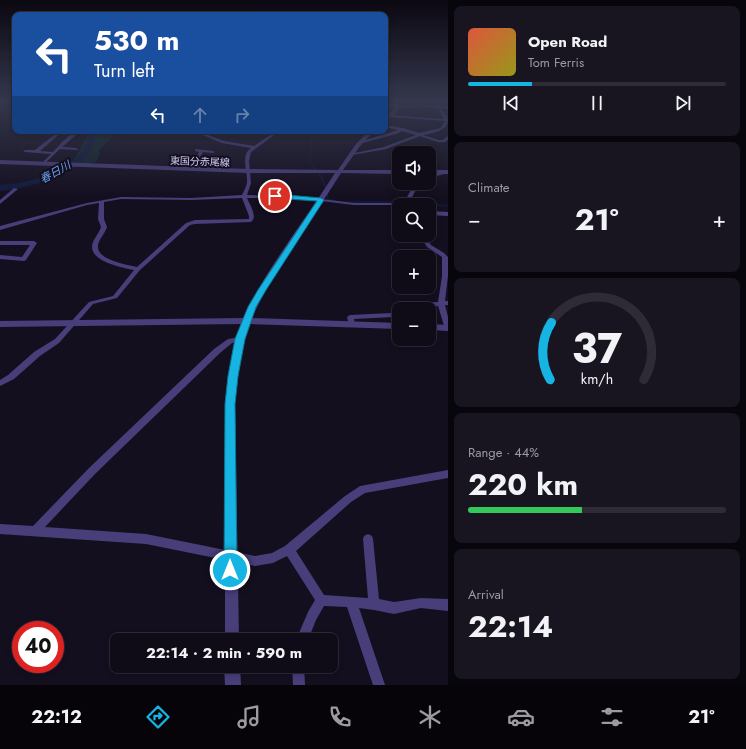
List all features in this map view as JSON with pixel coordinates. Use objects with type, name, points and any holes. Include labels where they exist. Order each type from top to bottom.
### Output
[{"type":"street","points":[[360,143],[395,133]]},
{"type":"street","points":[[417,133],[440,142],[448,137]]},
{"type":"street","points":[[352,154],[385,148],[425,133]]},
{"type":"street","points":[[36,152],[57,134]]},
{"type":"street","points":[[42,164],[75,134]]},
{"type":"street","points":[[202,134],[223,142],[253,147]]},
{"type":"street","points":[[0,383],[11,377],[37,354],[57,341],[91,303],[115,297],[138,269],[188,224],[195,222],[251,220],[252,216],[244,197],[249,183],[247,161],[248,151],[274,134]]},
{"type":"street","points":[[232,633],[230,557],[230,404],[233,376],[240,339],[252,307],[262,290],[352,154],[369,134]]},
{"type":"street","points":[[59,148],[76,149]]},
{"type":"street","points":[[196,150],[213,152]]},
{"type":"street","points":[[25,151],[54,152]]},
{"type":"street","points":[[197,159],[202,151]]},
{"type":"street","points":[[184,169],[192,158],[205,159]]},
{"type":"street","name":"東国分赤尾線","points":[[0,162],[249,171],[392,172]]},
{"type":"street","points":[[436,172],[448,172]]},
{"type":"street","points":[[436,175],[448,172]]},
{"type":"street","points":[[0,203],[16,189]]},
{"type":"street","points":[[0,228],[86,204],[122,198],[149,199],[275,196],[354,204],[392,204]]},
{"type":"street","points":[[102,202],[101,219],[104,227],[95,248],[97,253],[106,260],[138,269]]},
{"type":"street","points":[[436,213],[448,214]]},
{"type":"street","points":[[426,242],[429,246],[445,253],[444,304],[448,328],[436,327]]},
{"type":"street","points":[[0,243],[34,243],[24,259],[0,257]]},
{"type":"street","points":[[352,325],[350,317],[392,315]]},
{"type":"street","points":[[0,324],[247,321],[392,326]]},
{"type":"street","points":[[34,532],[92,471],[216,351],[230,341],[240,339]]},
{"type":"street","points":[[0,529],[146,539],[255,561],[273,558],[289,550],[348,499],[363,489],[448,474]]},
{"type":"street","points":[[368,539],[374,604]]},
{"type":"street","points":[[289,550],[321,600]]},
{"type":"street","points":[[321,600],[374,604],[394,608],[421,603],[448,605]]},
{"type":"street","points":[[305,633],[321,600]]},
{"type":"street","points":[[351,602],[379,685]]},
{"type":"street","points":[[232,673],[233,685]]},
{"type":"street","points":[[298,673],[299,685]]},
{"type":"green space","points":[[88,134],[115,134],[99,150],[100,153],[97,161],[91,164],[72,163]]},
{"type":"waterway","name":"春日川","points":[[0,188],[21,186],[42,181],[62,171],[72,165],[88,149],[92,141],[91,134]]},
{"type":"waterway","points":[[312,165],[310,163],[311,140],[313,134]]},
{"type":"waterway","points":[[312,165],[322,178],[326,189]]},
{"type":"waterway","points":[[327,194],[328,199],[336,201]]},
{"type":"waterway","points":[[343,202],[403,202],[448,206]]},
{"type":"route","points":[[230,570],[230,404],[233,376],[240,339],[252,307],[321,200],[275,196]]}]
